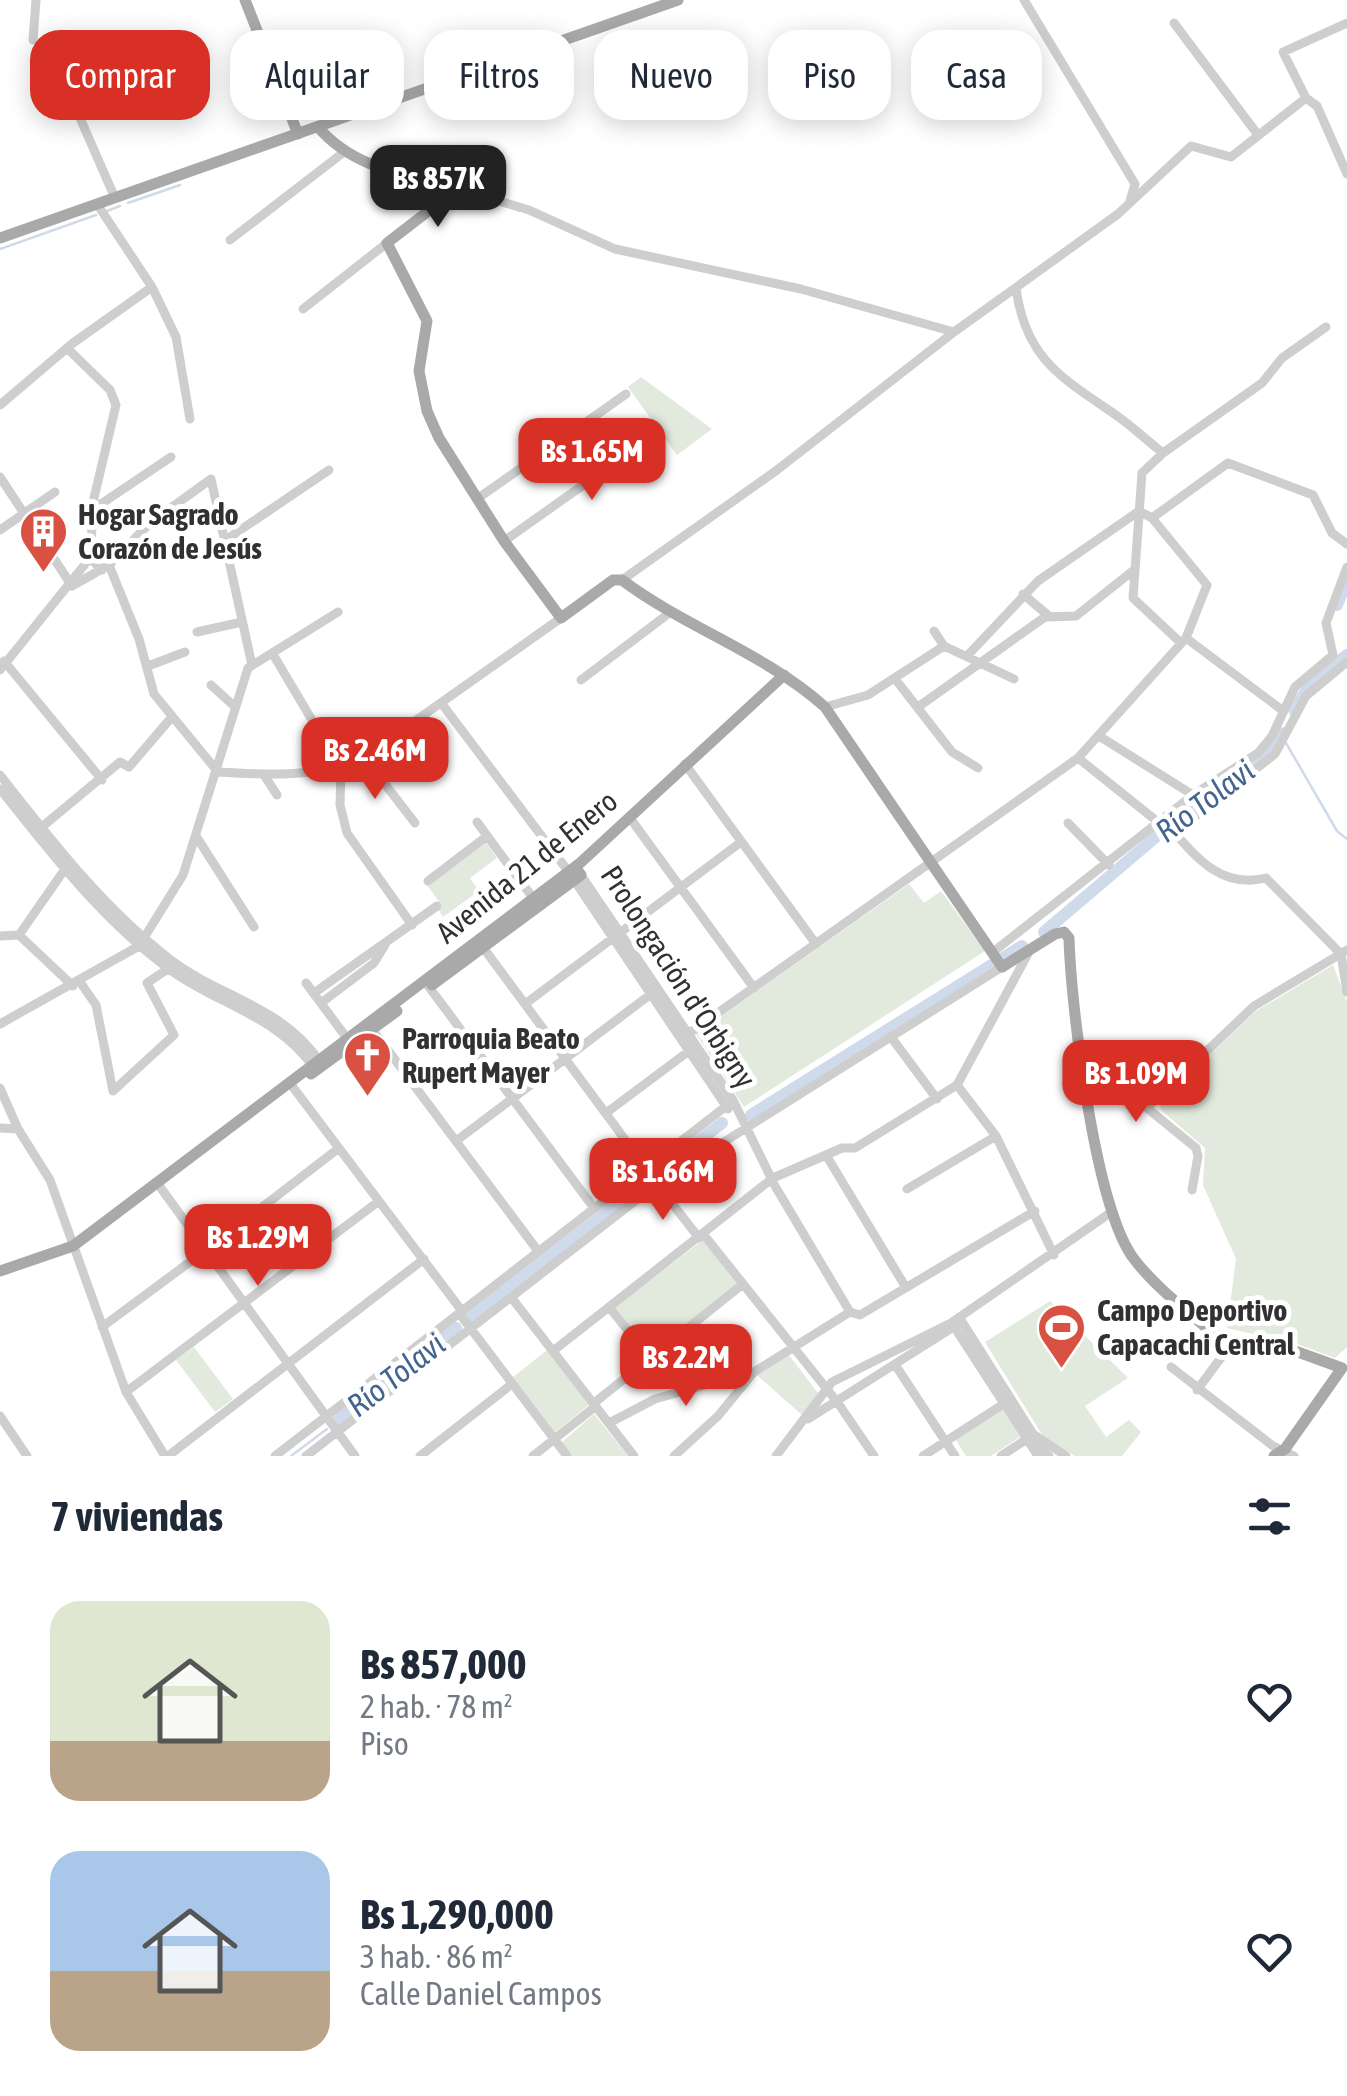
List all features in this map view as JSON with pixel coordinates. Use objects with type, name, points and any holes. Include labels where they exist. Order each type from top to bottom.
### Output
[{"type":"main road","points":[[245,0],[298,134]]},
{"type":"main road","points":[[0,238],[678,0]]},
{"type":"main road","points":[[318,127],[344,152],[369,165],[449,186],[444,199],[387,243],[426,321],[418,361],[428,411],[477,499],[561,618],[613,580],[622,580],[668,614],[704,629],[784,675],[825,707],[922,844],[931,864],[1002,967],[1055,934],[1064,932],[1070,938],[1070,984],[1110,1214],[1133,1258],[1218,1338],[1232,1343],[1265,1340],[1344,1369],[1284,1454]]},
{"type":"main road","name":"Avenida 21 de Enero","points":[[0,1271],[73,1246],[574,873],[685,764],[784,675]]},
{"type":"main road","name":"Avenida 21 de Enero","points":[[480,943],[533,898],[574,873]]},
{"type":"street","points":[[34,30],[36,0]]},
{"type":"street","points":[[1024,0],[1134,184],[1129,204]]},
{"type":"street","points":[[1347,22],[1283,52],[1306,98],[1317,106],[1347,174]]},
{"type":"street","points":[[1174,23],[1258,135]]},
{"type":"street","points":[[622,580],[777,470],[954,332],[1129,204],[1190,146],[1231,156],[1306,98]]},
{"type":"street","points":[[81,120],[115,198]]},
{"type":"street","points":[[230,240],[344,152]]},
{"type":"street","points":[[449,186],[529,210],[615,249],[801,290],[954,332]]},
{"type":"street","points":[[97,204],[152,286],[179,348],[190,419]]},
{"type":"street","points":[[302,309],[387,243]]},
{"type":"street","points":[[0,405],[152,286]]},
{"type":"street","points":[[1016,288],[1024,332],[1066,384],[1116,415],[1163,453]]},
{"type":"street","points":[[1282,710],[1184,641],[1133,598],[1142,473],[1163,453],[1262,384],[1282,358],[1326,327]]},
{"type":"street","points":[[69,350],[110,390],[116,406],[92,510],[90,558],[72,586],[2,666],[102,780]]},
{"type":"street","points":[[477,499],[626,394]]},
{"type":"street","points":[[504,541],[657,434]]},
{"type":"street","points":[[92,510],[171,457]]},
{"type":"street","points":[[1152,518],[1228,463],[1313,494],[1332,533],[1347,544]]},
{"type":"street","points":[[224,541],[329,470]]},
{"type":"street","points":[[0,477],[72,586]]},
{"type":"street","points":[[72,586],[106,568],[150,523],[211,479],[252,665]]},
{"type":"street","points":[[0,530],[55,492]]},
{"type":"street","points":[[685,1037],[1078,758],[1184,641],[1207,585],[1152,518],[1138,510]]},
{"type":"street","points":[[918,707],[973,658],[1023,594],[1138,510]]},
{"type":"street","points":[[90,558],[106,568],[148,666],[154,694],[218,772],[264,775],[341,769],[442,704],[561,618]]},
{"type":"street","points":[[993,952],[1110,865],[1193,795],[1258,752],[1272,736],[1295,687],[1333,655],[1326,623],[1347,566]]},
{"type":"street","points":[[973,658],[1050,617],[1076,616],[1134,570]]},
{"type":"street","points":[[1023,594],[1050,617]]},
{"type":"street","points":[[0,1024],[76,984],[142,942],[183,875],[218,772],[240,682],[252,665],[274,656],[338,612]]},
{"type":"street","points":[[582,680],[668,614]]},
{"type":"street","points":[[196,632],[242,622]]},
{"type":"street","points":[[934,630],[944,646],[1014,679]]},
{"type":"street","points":[[825,707],[868,696],[944,646]]},
{"type":"street","points":[[148,666],[185,652]]},
{"type":"street","points":[[274,656],[341,769],[340,806],[347,834],[412,925]]},
{"type":"street","points":[[1174,832],[1275,754],[1306,696],[1347,662]]},
{"type":"street","points":[[896,680],[952,752],[978,768]]},
{"type":"street","points":[[211,685],[234,706]]},
{"type":"street","name":"Prolongación d'Orbigny","points":[[442,704],[574,873],[685,1037],[689,1051],[725,1107],[737,1116]]},
{"type":"street","points":[[38,830],[120,762],[128,767],[171,718]]},
{"type":"street","points":[[1099,736],[1193,795]]},
{"type":"street","points":[[364,757],[416,824]]},
{"type":"street","points":[[1078,758],[1162,820],[1206,867],[1248,882],[1266,878],[1344,952],[1347,992]]},
{"type":"street","points":[[685,764],[816,944]]},
{"type":"street","points":[[0,774],[68,868],[142,942],[172,966],[249,1000],[292,1030],[317,1064]]},
{"type":"street","points":[[264,775],[278,795]]},
{"type":"street","points":[[0,789],[38,830]]},
{"type":"street","points":[[630,818],[754,988]]},
{"type":"street","points":[[477,822],[533,898]]},
{"type":"street","points":[[1068,823],[1110,865]]},
{"type":"street","points":[[196,836],[254,927]]},
{"type":"street","points":[[428,880],[487,836]]},
{"type":"street","points":[[525,1004],[742,842]]},
{"type":"street","points":[[19,935],[68,868]]},
{"type":"street","points":[[314,993],[437,906]]},
{"type":"street","points":[[553,1351],[773,1178],[826,1155],[856,1148],[958,1085],[1033,948],[1025,931]]},
{"type":"street","points":[[0,936],[19,935],[96,1006],[112,1091],[174,1036],[146,983],[172,966]]},
{"type":"street","name":"Prolongación d'Orbigny","points":[[617,935],[651,994],[733,1100],[737,1116],[850,1312]]},
{"type":"street","points":[[480,943],[646,1168]]},
{"type":"street","points":[[321,1003],[374,963],[386,944]]},
{"type":"street","points":[[1147,1108],[1254,1006],[1344,952]]},
{"type":"street","points":[[306,1456],[657,1184],[1002,967]]},
{"type":"street","points":[[306,982],[349,1040]]},
{"type":"street","points":[[427,984],[594,1208]]},
{"type":"street","points":[[456,1141],[651,994]]},
{"type":"street","points":[[370,1026],[538,1251]]},
{"type":"street","points":[[891,1037],[937,1099]]},
{"type":"street","points":[[606,1113],[689,1051]]},
{"type":"street","points":[[1085,1072],[1136,1056],[1145,1069],[1147,1108],[1196,1148],[1192,1190]]},
{"type":"street","points":[[289,1082],[567,1456]]},
{"type":"street","points":[[958,1085],[996,1136],[1054,1255]]},
{"type":"street","points":[[0,1088],[18,1130],[50,1180],[126,1392],[167,1456],[424,1259]]},
{"type":"street","points":[[276,1456],[725,1107]]},
{"type":"street","points":[[0,1128],[18,1130]]},
{"type":"street","points":[[907,1190],[996,1136]]},
{"type":"street","points":[[239,1225],[339,1148]]},
{"type":"street","points":[[826,1155],[905,1286]]},
{"type":"street","points":[[158,1184],[355,1456]]},
{"type":"street","points":[[657,1184],[838,1403],[874,1456]]},
{"type":"street","points":[[126,1392],[379,1201]]},
{"type":"street","points":[[674,1456],[718,1416],[754,1372],[850,1312],[860,1315],[1035,1211]]},
{"type":"street","points":[[803,1422],[896,1366],[1110,1214]]},
{"type":"street","points":[[102,1327],[206,1250]]},
{"type":"street","points":[[533,1456],[743,1284]]},
{"type":"street","points":[[512,1298],[634,1456]]},
{"type":"street","points":[[609,1307],[650,1358]]},
{"type":"street","points":[[783,1453],[824,1390],[876,1360],[957,1322]]},
{"type":"street","points":[[957,1322],[1038,1456]]},
{"type":"street","points":[[957,1322],[1034,1434],[1066,1456]]},
{"type":"street","points":[[1198,1390],[1232,1343]]},
{"type":"street","points":[[667,1345],[697,1384]]},
{"type":"street","points":[[876,1360],[884,1374]]},
{"type":"street","points":[[896,1366],[955,1456]]},
{"type":"street","points":[[1170,1368],[1284,1454]]},
{"type":"street","points":[[609,1423],[655,1399],[697,1384],[754,1372]]},
{"type":"street","points":[[420,1456],[512,1384]]},
{"type":"street","points":[[923,1456],[1005,1403]]},
{"type":"street","points":[[0,1416],[27,1456]]},
{"type":"street","points":[[1001,1456],[1027,1439]]},
{"type":"street","points":[[1027,1439],[1049,1456]]},
{"type":"shaded area","points":[[641,377],[712,429],[677,455],[628,387]]},
{"type":"shaded area","points":[[486,842],[497,858],[470,878],[479,891],[443,917],[438,909],[442,906],[427,885]]},
{"type":"shaded area","points":[[909,884],[924,903],[941,891],[985,951],[744,1107],[696,1034]]},
{"type":"shaded area","points":[[1333,965],[1347,1002],[1347,1347],[1335,1358],[1297,1344],[1227,1328],[1236,1259],[1203,1185],[1205,1148],[1161,1110],[1160,1102],[1256,1011]]},
{"type":"shaded area","points":[[703,1240],[738,1285],[650,1353],[615,1307]]},
{"type":"shaded area","name":"Campo Deportivo Capacachi Central","points":[[1050,1301],[1128,1378],[1085,1406],[1106,1437],[1129,1420],[1141,1432],[1122,1456],[1075,1456],[1044,1438],[985,1342]]},
{"type":"shaded area","points":[[194,1347],[233,1399],[215,1412],[176,1360]]},
{"type":"shaded area","points":[[547,1350],[590,1404],[554,1433],[512,1378]]},
{"type":"shaded area","points":[[788,1354],[818,1393],[802,1415],[757,1375]]},
{"type":"shaded area","points":[[1001,1408],[1020,1437],[991,1456],[966,1456],[955,1439]]},
{"type":"shaded area","points":[[594,1414],[628,1456],[571,1456],[561,1443]]},
{"type":"waterway","points":[[128,203],[180,185]]},
{"type":"waterway","points":[[107,211],[120,206]]},
{"type":"waterway","points":[[0,249],[96,215]]},
{"type":"waterway","points":[[1337,605],[1347,580]]},
{"type":"waterway","name":"Río Tolavi","points":[[1294,710],[1313,680],[1347,655]]},
{"type":"waterway","name":"Río Tolavi","points":[[1044,932],[1164,830],[1267,754],[1284,733]]},
{"type":"waterway","points":[[1286,743],[1337,831],[1347,839]]},
{"type":"waterway","name":"Río Tolavi","points":[[751,1115],[1022,946]]},
{"type":"waterway","name":"Río Tolavi","points":[[471,1317],[722,1123]]},
{"type":"waterway","name":"Río Tolavi","points":[[336,1422],[456,1328]]},
{"type":"waterway","name":"Río Tolavi","points":[[291,1456],[327,1429]]},
{"type":"place","name":"Hogar Sagrado Corazón de Jesús","points":[[43,574]]},
{"type":"place","name":"Parroquia Beato Rupert Mayer","points":[[367,1098]]},
{"type":"place","name":"Campo Deportivo Capacachi Central","points":[[1062,1370]]}]
